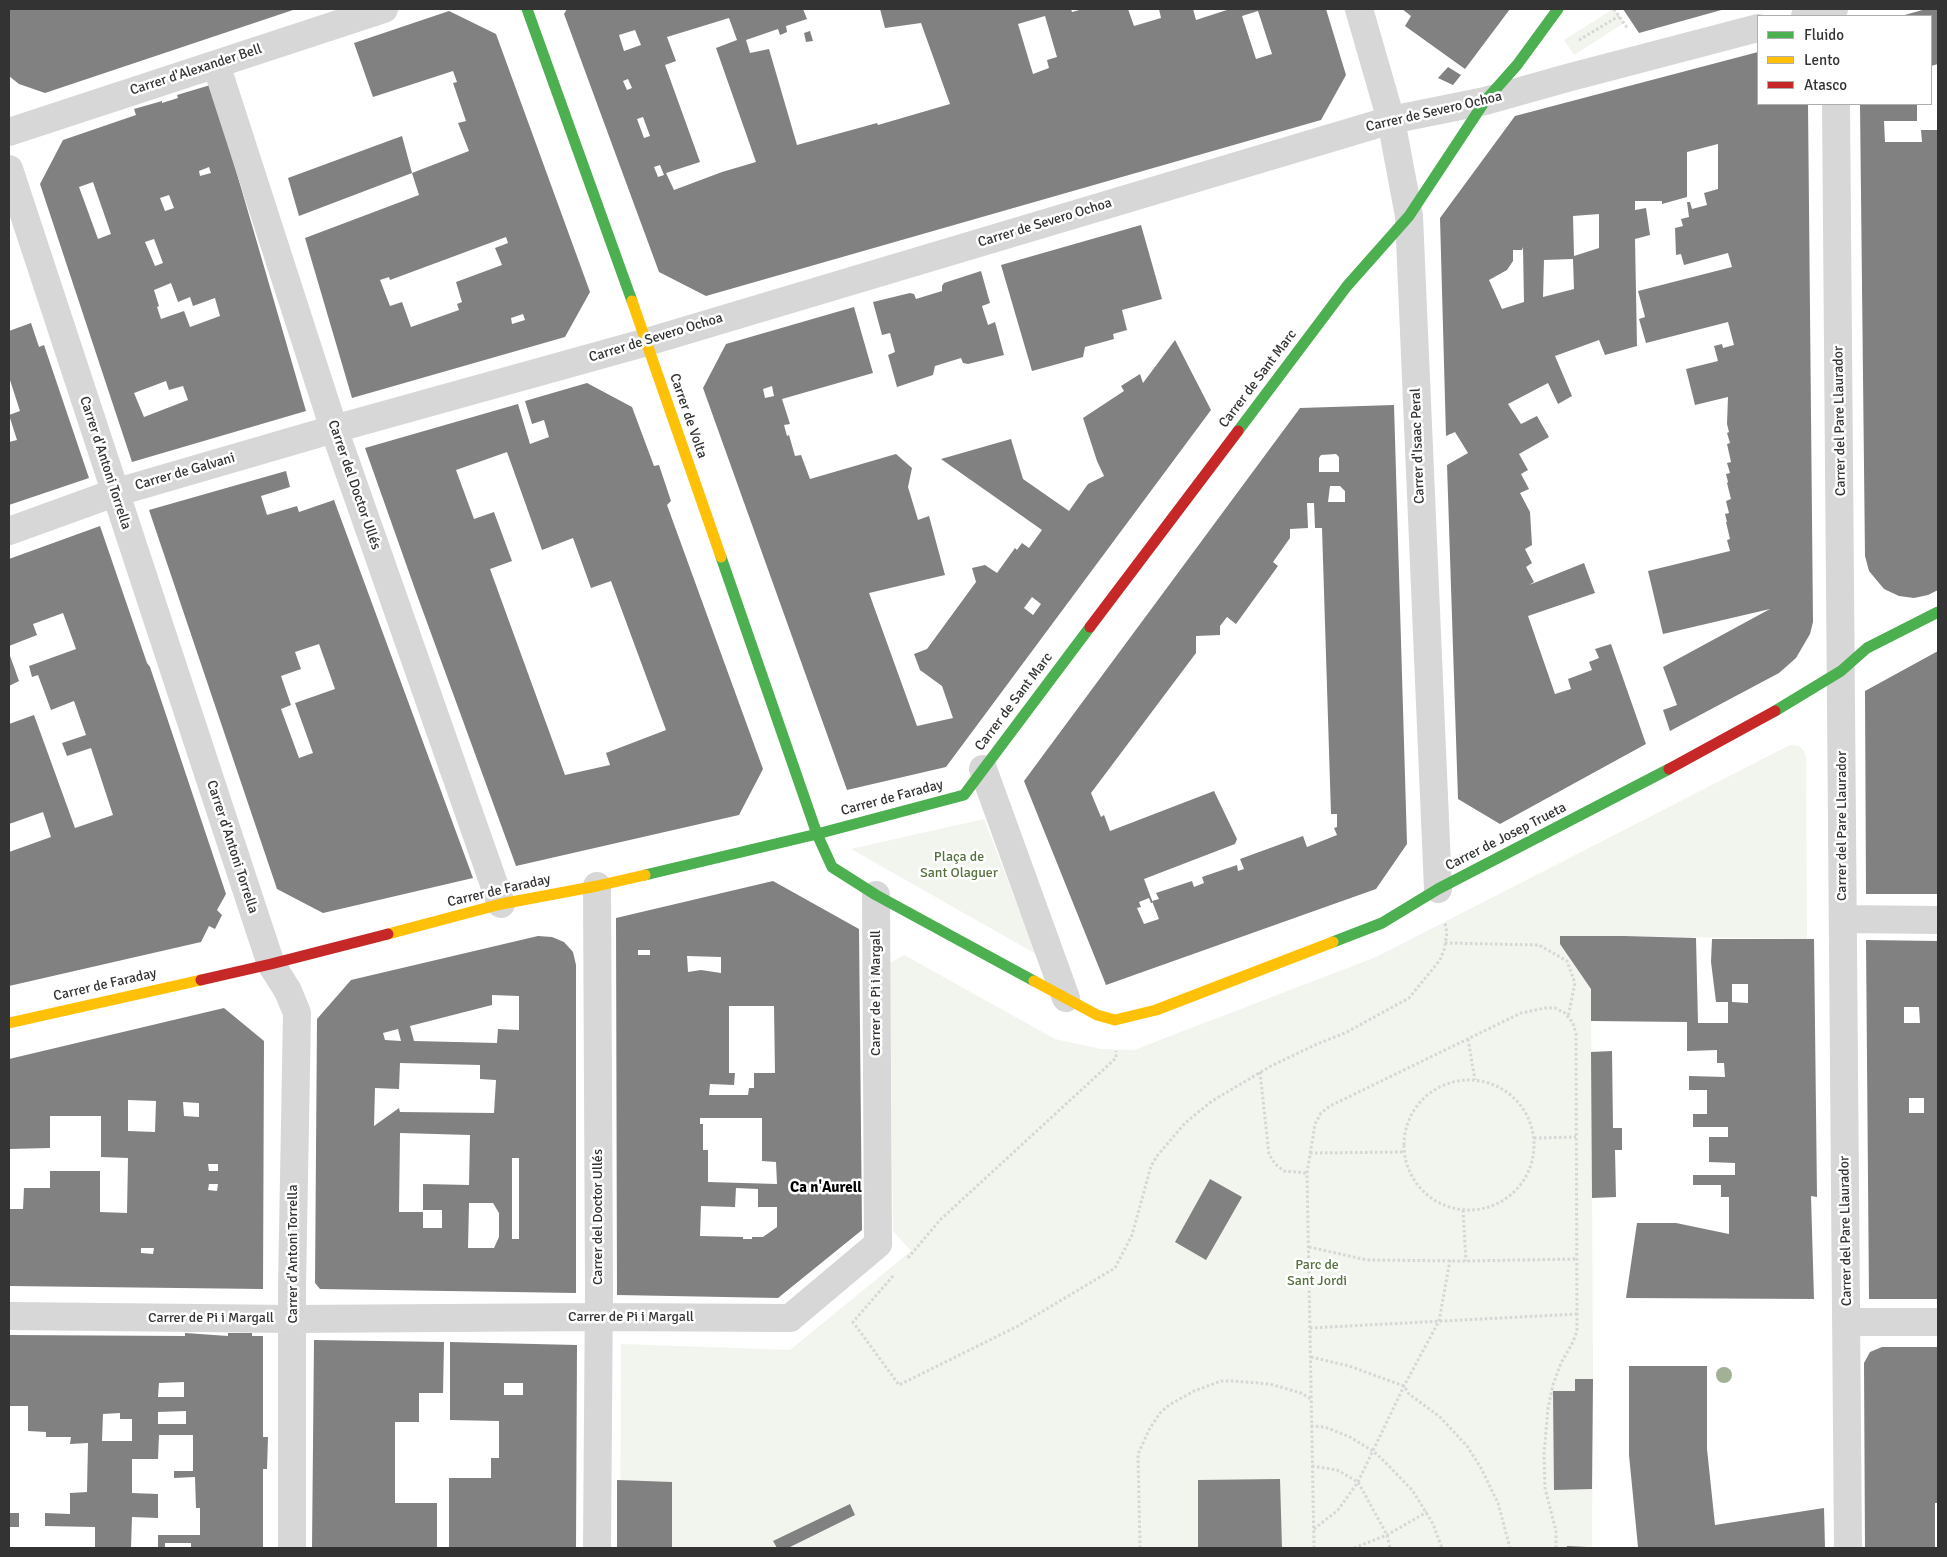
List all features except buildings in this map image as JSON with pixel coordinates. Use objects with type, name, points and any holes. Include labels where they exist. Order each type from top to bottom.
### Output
[{"type":"street","name":"Carrer d'Alexander Bell","points":[[9,132],[384,9]]},
{"type":"street","name":"Carrer de Volta","points":[[527,9],[647,342],[817,834]]},
{"type":"street","name":"Carrer d'Isaac Peral","points":[[1359,9],[1391,120],[1409,216],[1438,889]]},
{"type":"street","name":"Carrer de Sant Marc","points":[[983,769],[1346,286],[1409,216],[1485,101],[1517,65],[1558,9]]},
{"type":"street","points":[[1809,15],[1835,9]]},
{"type":"street","name":"Carrer de Severo Ochoa","points":[[334,429],[647,342],[1391,120],[1485,101],[1757,28]]},
{"type":"street","name":"Carrer del Doctor Ullés","points":[[216,64],[334,429],[501,904]]},
{"type":"street","name":"Carrer del Pare Llaurador","points":[[1836,105],[1848,1548]]},
{"type":"street","name":"Carrer d'Antoni Torrella","points":[[9,169],[114,493],[271,964],[288,991],[296,1013],[292,1319],[292,1548]]},
{"type":"street","name":"Carrer de Galvani","points":[[9,531],[114,493],[334,429]]},
{"type":"street","name":"Carrer de Josep Trueta","points":[[1066,998],[1097,1015],[1115,1020],[1156,1010],[1382,923],[1438,889],[1642,784],[1803,695],[1841,672],[1867,648],[1938,612]]},
{"type":"street","points":[[983,769],[1066,998]]},
{"type":"street","name":"Carrer de Faraday","points":[[9,1023],[271,964],[501,904],[597,886],[817,834],[964,795],[983,769]]},
{"type":"street","points":[[817,834],[832,867],[876,896],[1066,998]]},
{"type":"street","name":"Carrer del Doctor Ullés","points":[[597,886],[599,1317],[597,1548]]},
{"type":"street","name":"Carrer de Pi i Margall","points":[[9,1316],[292,1319],[790,1318],[878,1244],[876,896]]},
{"type":"street","points":[[1843,919],[1938,920]]},
{"type":"street","points":[[1846,1322],[1938,1322]]},
{"type":"path","points":[[1614,9],[1632,35]]},
{"type":"path","points":[[1577,41],[1619,16]]},
{"type":"path","points":[[897,1271],[853,1322],[899,1385],[1018,1326],[1115,1268],[1132,1235],[1147,1178],[1157,1156],[1194,1114],[1260,1072],[1292,1055],[1347,1032],[1409,998],[1440,960],[1446,943],[1447,933]]},
{"type":"path","points":[[1446,943],[1540,944],[1566,961],[1575,983],[1568,1017]]},
{"type":"path","points":[[1314,1548],[1307,1173],[1315,1124],[1321,1113],[1330,1106],[1520,1013],[1534,1009],[1555,1008],[1573,1022],[1576,1034],[1577,1259],[1577,1331],[1574,1342],[1556,1374],[1547,1419],[1544,1454],[1545,1488],[1555,1525],[1556,1548]]},
{"type":"path","points":[[1468,1039],[1475,1080]]},
{"type":"path","points":[[903,1264],[940,1220],[1116,1058]]},
{"type":"path","points":[[1260,1072],[1269,1154],[1275,1164],[1284,1171],[1307,1173]]},
{"type":"path","points":[[1475,1080],[1500,1087],[1515,1099],[1526,1114],[1534,1138],[1532,1163],[1527,1175],[1515,1190],[1501,1202],[1489,1207],[1464,1210],[1445,1205],[1429,1196],[1413,1176],[1405,1152],[1405,1139],[1410,1121],[1419,1104],[1428,1095],[1450,1083],[1475,1080]]},
{"type":"path","points":[[1534,1138],[1576,1137]]},
{"type":"path","points":[[1310,1153],[1405,1152]]},
{"type":"path","points":[[1464,1210],[1466,1261]]},
{"type":"path","points":[[1309,1247],[1367,1260],[1577,1259]]},
{"type":"path","points":[[1314,1529],[1338,1510],[1358,1482],[1404,1386],[1439,1321],[1450,1260]]},
{"type":"path","points":[[1310,1328],[1577,1314]]},
{"type":"path","points":[[1311,1357],[1349,1366],[1404,1386],[1409,1394],[1430,1409],[1454,1431],[1481,1468],[1498,1503],[1510,1548]]},
{"type":"path","points":[[1140,1548],[1138,1454],[1150,1428],[1160,1413],[1169,1405],[1194,1391],[1221,1381],[1233,1380],[1270,1384],[1311,1398]]},
{"type":"path","points":[[1312,1426],[1338,1432],[1373,1451],[1412,1490],[1427,1512],[1442,1548]]},
{"type":"path","points":[[1312,1466],[1337,1470],[1358,1482],[1387,1535],[1390,1548]]},
{"type":"path","points":[[1354,1548],[1387,1535],[1427,1512]]},
{"type":"green space","points":[[1613,9],[1624,23],[1574,55],[1564,40]]},
{"type":"green space","name":"Parc de Sant Jordi","points":[[1790,745],[1799,746],[1804,751],[1806,757],[1807,939],[1624,936],[1560,937],[1560,944],[1591,989],[1592,1548],[620,1548],[621,1344],[790,1350],[911,1251],[893,1231],[890,963],[904,955],[1055,1039],[1101,1049],[1134,1050],[1376,957]]},
{"type":"green space","name":"Plaça de Sant Olaguer","points":[[984,819],[1036,954],[851,849]]},
{"type":"traffic: fast","points":[[527,9],[632,301]]},
{"type":"traffic: fast","points":[[1238,431],[1347,286],[1409,216],[1485,101],[1517,65],[1558,9]]},
{"type":"traffic: fast","points":[[721,557],[817,834],[832,867],[876,895],[1034,981]]},
{"type":"traffic: fast","points":[[1775,711],[1841,671],[1867,648],[1938,612]]},
{"type":"traffic: fast","points":[[645,875],[817,834],[964,795],[1090,627]]},
{"type":"traffic: fast","points":[[1333,942],[1382,923],[1438,889],[1669,769]]},
{"type":"traffic: slow","points":[[632,301],[721,557]]},
{"type":"traffic: slow","points":[[388,934],[501,904],[645,875]]},
{"type":"traffic: slow","points":[[1034,981],[1097,1015],[1115,1020],[1156,1010],[1333,942]]},
{"type":"traffic: slow","points":[[9,1023],[201,980]]},
{"type":"traffic: jam","points":[[1090,627],[1238,431]]},
{"type":"traffic: jam","points":[[1669,769],[1775,711]]},
{"type":"traffic: jam","points":[[201,980],[388,934]]},
{"type":"district","name":"Ca n'Aurell","points":[[826,1188]]}]
